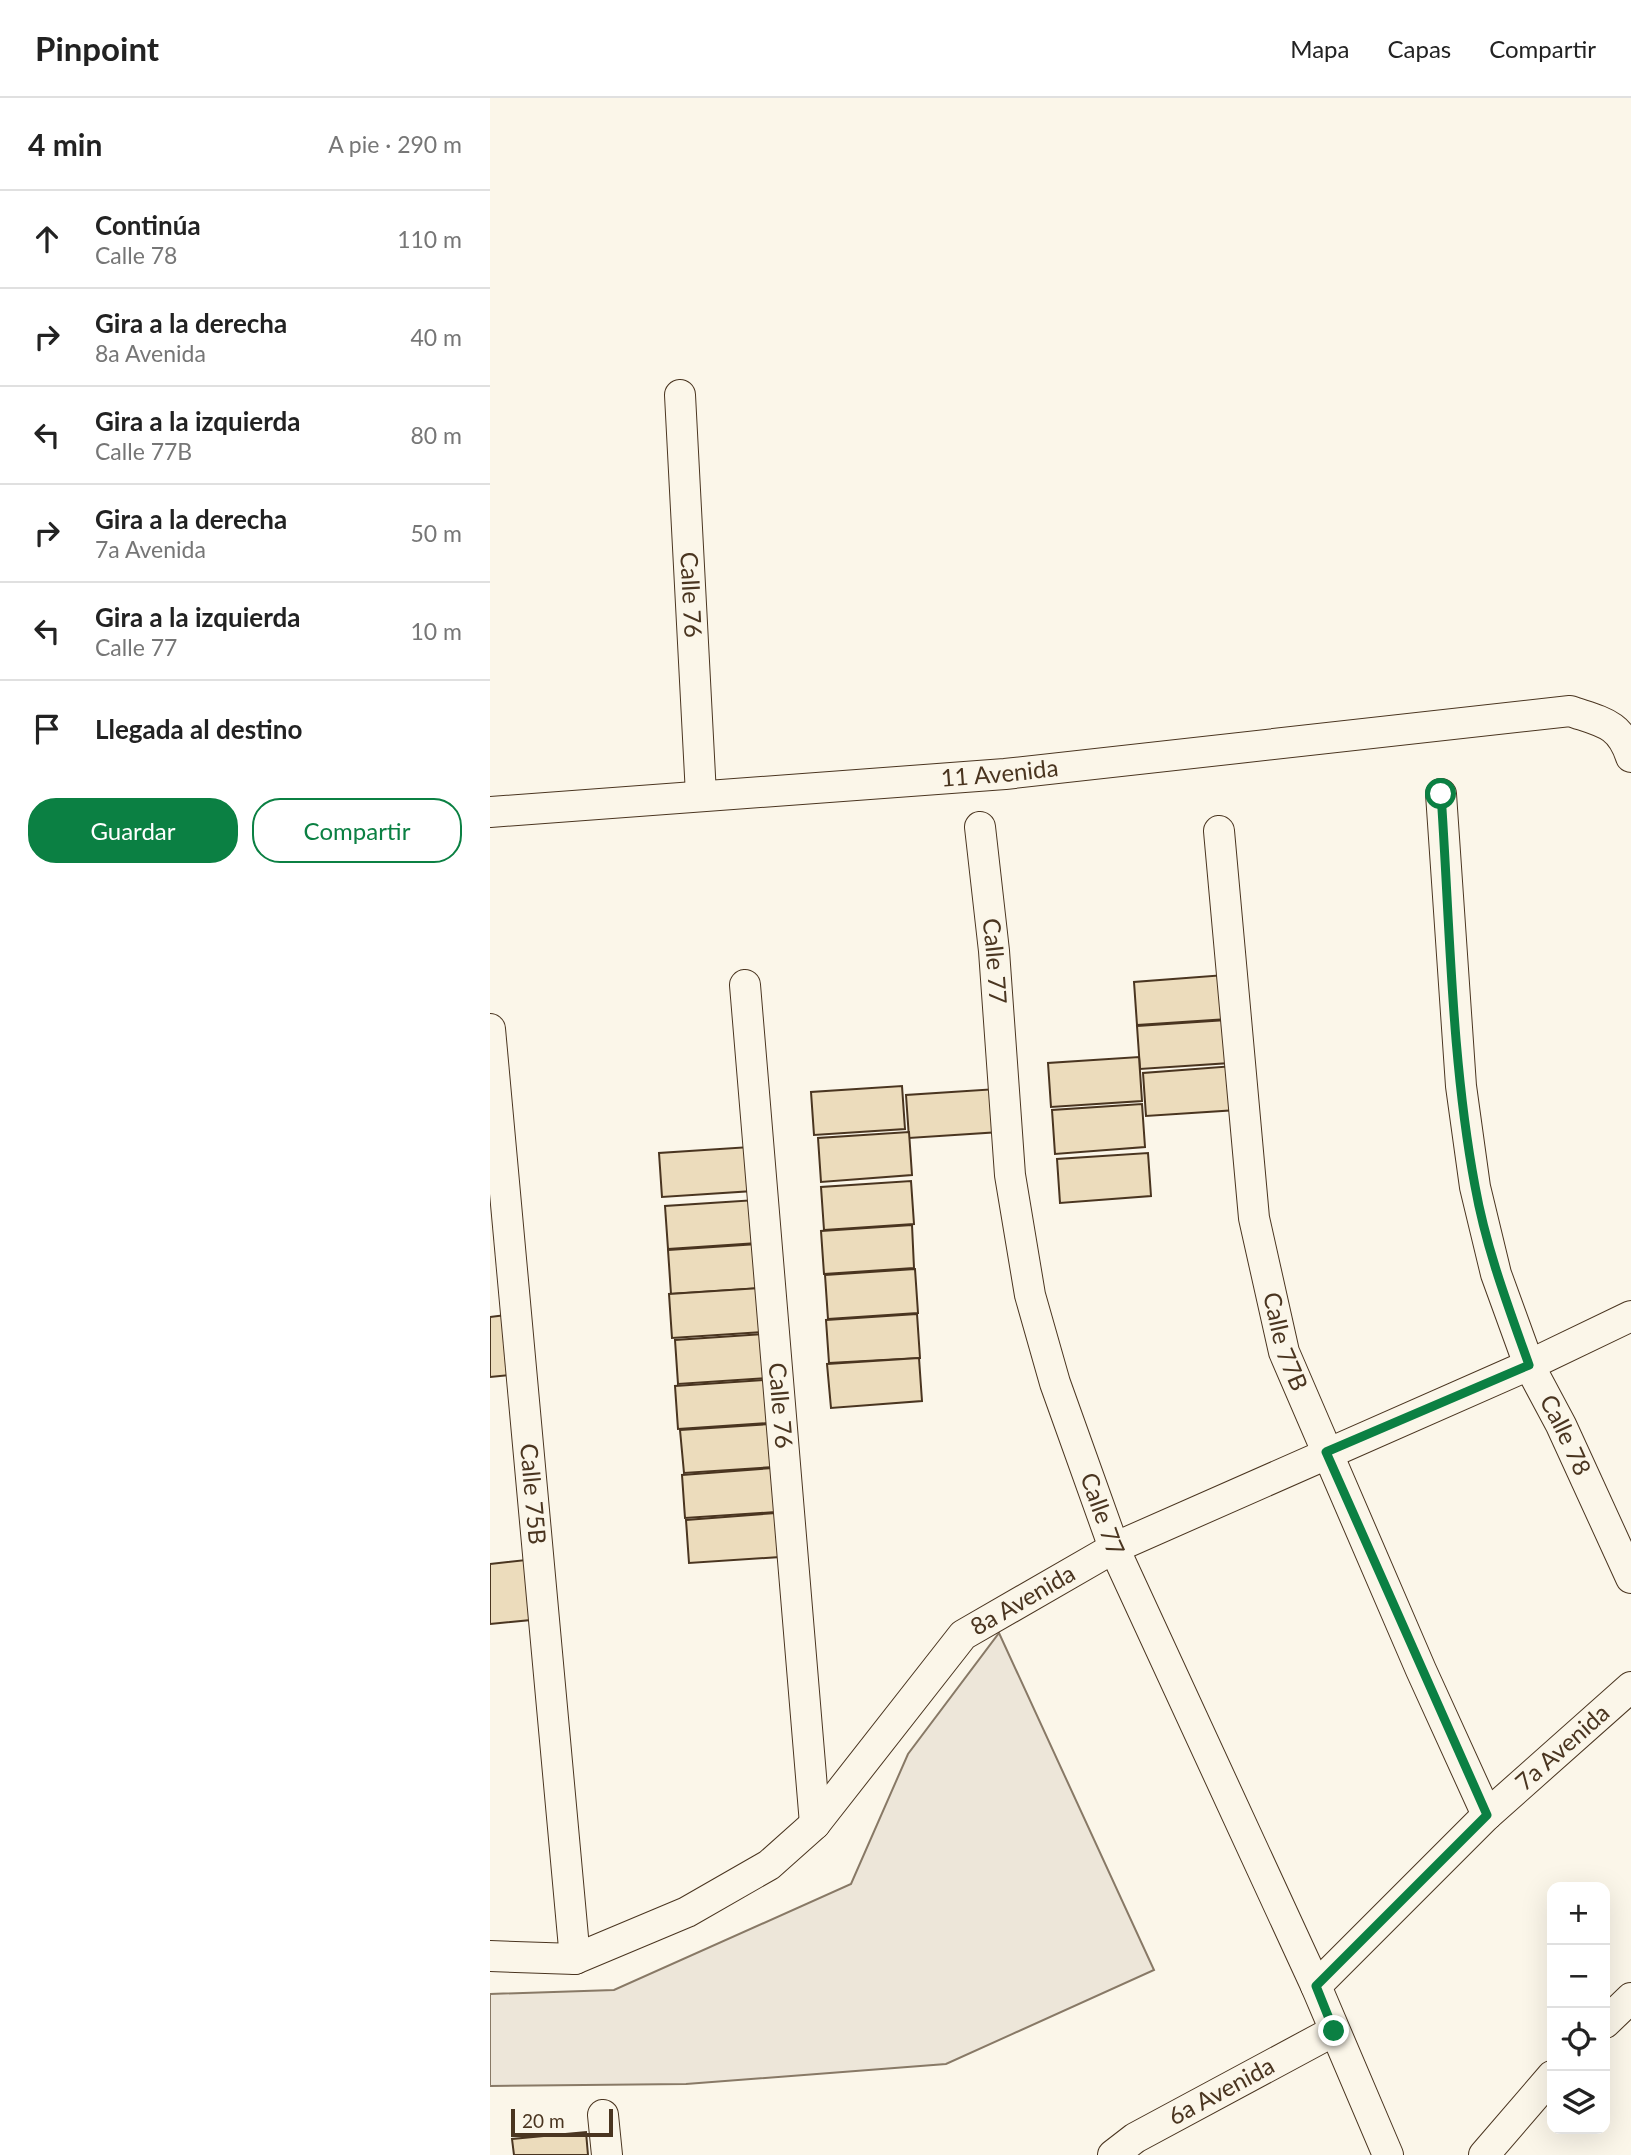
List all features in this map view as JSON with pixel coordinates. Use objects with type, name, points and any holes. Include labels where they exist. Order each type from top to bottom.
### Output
[{"type":"street","name":"Calle 76","points":[[680,395],[701,795]]},
{"type":"street","name":"11 Avenida","points":[[490,812],[1004,774],[1570,711],[1612,725],[1626,741],[1631,757]]},
{"type":"street","name":"Calle 78","points":[[1441,794],[1461,1086],[1475,1187],[1496,1273],[1529,1365],[1631,1578]]},
{"type":"street","name":"Calle 77","points":[[980,827],[994,951],[1010,1175],[1030,1295],[1055,1383],[1114,1548],[1316,1986],[1388,2155]]},
{"type":"street","name":"Calle 77B","points":[[1219,831],[1254,1218],[1284,1352],[1487,1815]]},
{"type":"street","name":"Calle 76","points":[[745,985],[815,1824]]},
{"type":"street","name":"Calle 75B","points":[[490,1029],[575,1959]]},
{"type":"street","name":"8a Avenida","points":[[490,1956],[575,1959],[687,1912],[769,1865],[815,1824],[963,1635],[1114,1548],[1326,1452],[1529,1365],[1631,1316]]},
{"type":"street","name":"7a Avenida","points":[[1316,1986],[1487,1815],[1631,1687]]},
{"type":"street","points":[[1610,2017],[1631,1998]]},
{"type":"street","name":"6a Avenida","points":[[1113,2155],[1135,2138],[1334,2031]]},
{"type":"street","points":[[1484,2155],[1547,2082]]},
{"type":"street","points":[[603,2115],[607,2155]]},
{"type":"shaded area","points":[[999,1633],[1154,1970],[946,2064],[686,2084],[490,2086],[490,1994],[614,1990],[851,1884],[908,1754]]},
{"type":"building","points":[[1225,975],[1228,1019],[1137,1025],[1134,982]]},
{"type":"building","points":[[1227,1020],[1230,1063],[1140,1069],[1137,1026]]},
{"type":"building","points":[[1139,1057],[1142,1101],[1051,1107],[1048,1063]]},
{"type":"building","points":[[1234,1066],[1237,1110],[1146,1116],[1143,1073]]},
{"type":"building","points":[[902,1086],[905,1129],[814,1135],[811,1092]]},
{"type":"building","points":[[997,1089],[1000,1132],[909,1138],[906,1095]]},
{"type":"building","points":[[1142,1104],[1145,1147],[1055,1154],[1052,1110]]},
{"type":"building","points":[[909,1132],[912,1175],[821,1182],[818,1138]]},
{"type":"building","points":[[750,1147],[753,1191],[662,1197],[659,1153]]},
{"type":"building","points":[[1148,1153],[1151,1196],[1060,1203],[1057,1159]]},
{"type":"building","points":[[911,1181],[914,1224],[824,1230],[821,1187]]},
{"type":"building","points":[[756,1200],[758,1243],[668,1249],[665,1206]]},
{"type":"building","points":[[912,1225],[914,1268],[824,1274],[821,1231]]},
{"type":"building","points":[[758,1244],[762,1288],[671,1294],[668,1250]]},
{"type":"building","points":[[915,1269],[918,1313],[828,1319],[825,1275]]},
{"type":"building","points":[[760,1288],[763,1332],[672,1338],[669,1294]]},
{"type":"building","points":[[515,1314],[521,1374],[490,1377],[490,1317]]},
{"type":"building","points":[[917,1314],[920,1358],[829,1363],[826,1320]]},
{"type":"building","points":[[765,1334],[769,1378],[678,1384],[675,1340]]},
{"type":"building","points":[[919,1358],[922,1401],[831,1408],[827,1364]]},
{"type":"building","points":[[765,1380],[769,1423],[678,1429],[675,1386]]},
{"type":"building","points":[[771,1424],[774,1467],[684,1473],[680,1430]]},
{"type":"building","points":[[773,1468],[776,1512],[685,1518],[682,1475]]},
{"type":"building","points":[[776,1513],[780,1557],[689,1563],[686,1520]]},
{"type":"building","points":[[535,1559],[541,1619],[490,1624],[490,1564]]},
{"type":"building","points":[[586,2132],[588,2155],[514,2155],[512,2139]]},
{"type":"route","points":[[1334,2031],[1316,1986],[1487,1815],[1326,1452],[1529,1365],[1496,1273],[1475,1187],[1461,1086],[1441,794]]}]
